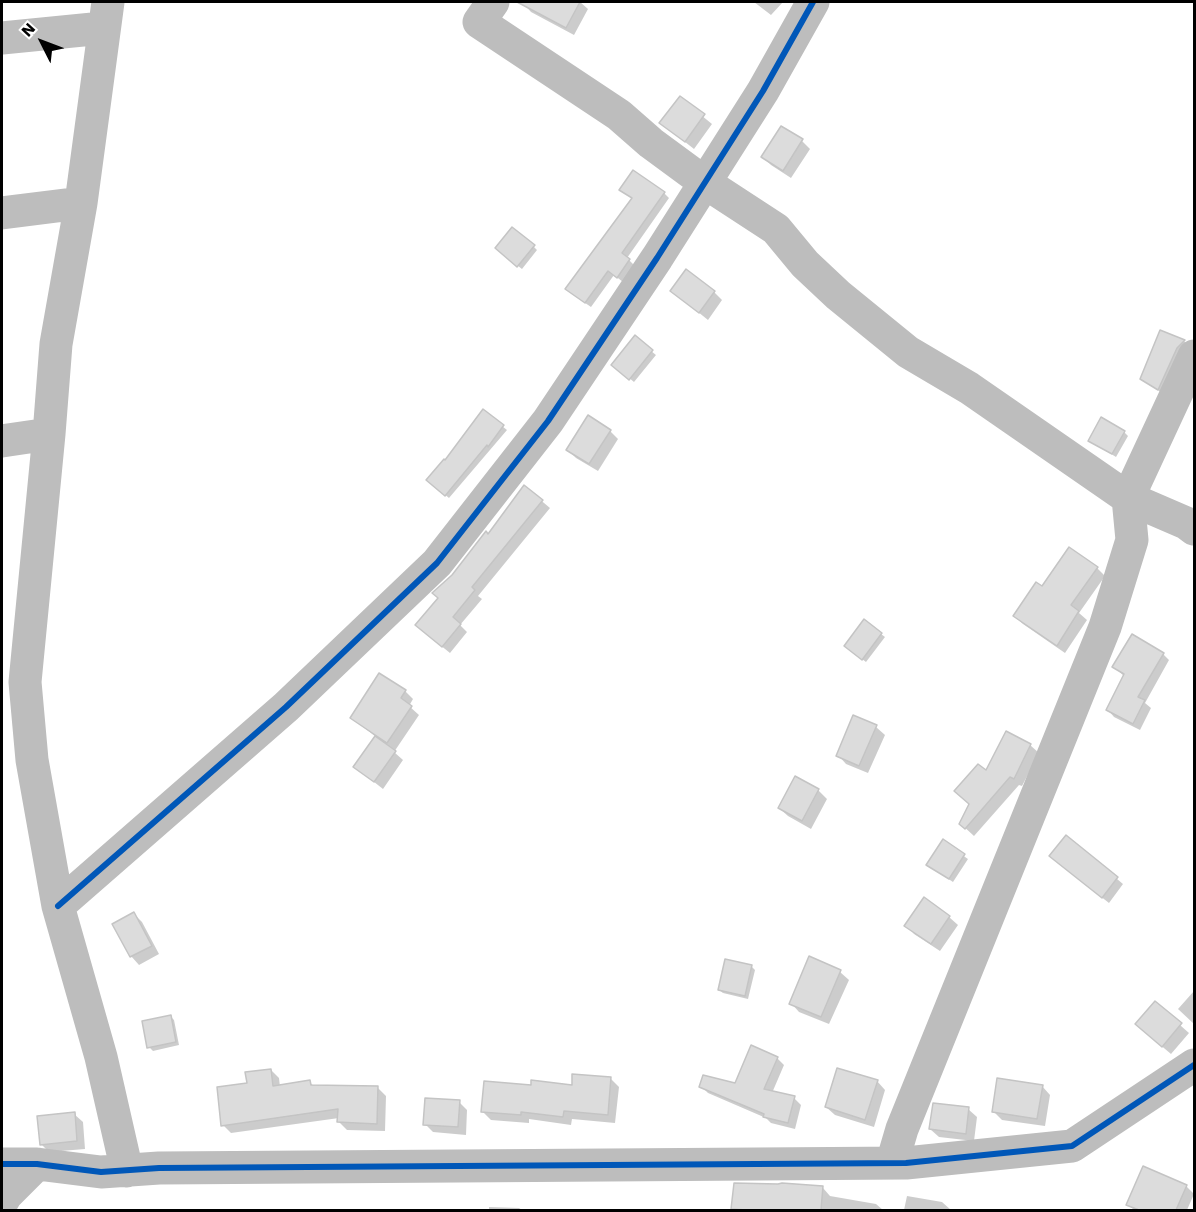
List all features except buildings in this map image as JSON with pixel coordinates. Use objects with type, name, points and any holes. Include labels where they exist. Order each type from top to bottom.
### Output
[{"type":"street","points":[[493,2],[479,22],[620,115],[651,144],[776,229],[805,264],[838,295],[908,352],[969,388],[1128,498],[1186,523],[1194,529]]},
{"type":"street","points":[[58,906],[286,707],[437,563],[548,421],[657,258],[763,91],[813,2]]},
{"type":"street","points":[[2,38],[106,15],[81,203],[56,344],[49,434],[13,685],[32,760],[58,906],[101,1057],[127,1171]]},
{"type":"street","points":[[2,213],[81,203]]},
{"type":"street","points":[[892,1163],[902,1129],[1105,627],[1132,540],[1128,498],[1194,356]]},
{"type":"street","points":[[2,441],[49,434]]},
{"type":"street","points":[[2,1164],[37,1164],[101,1172],[159,1168],[892,1163],[1072,1146],[1194,1065]]},
{"type":"street","points":[[2,1202],[6,1195],[37,1164]]},
{"type":"cycle path","points":[[58,906],[286,707],[437,563],[548,421],[657,258],[763,91],[813,2]]},
{"type":"cycle path","points":[[2,1164],[37,1164],[101,1172],[159,1168],[906,1163],[1072,1146],[1194,1065]]}]
